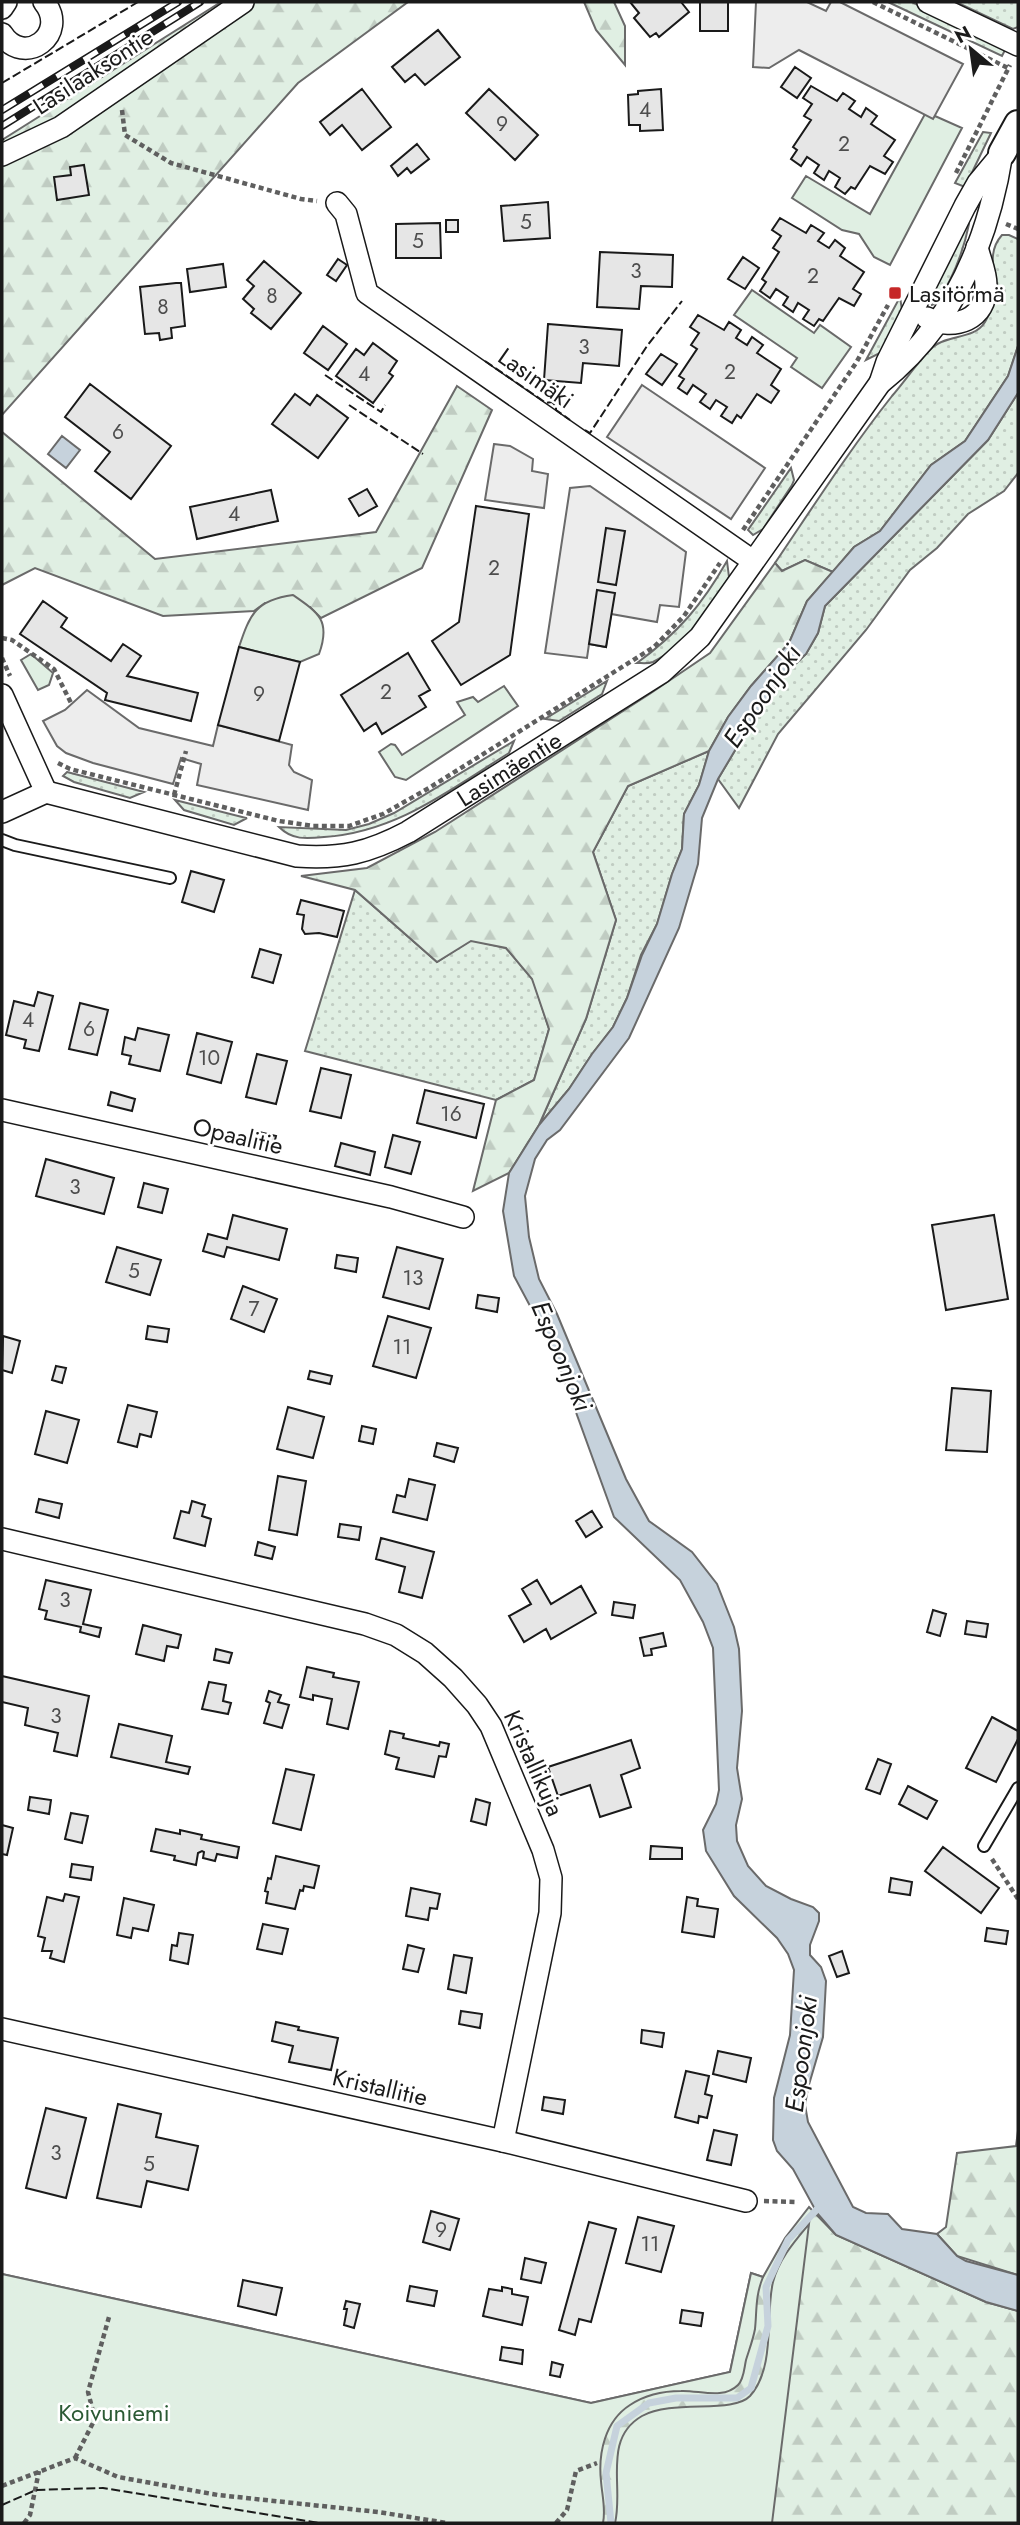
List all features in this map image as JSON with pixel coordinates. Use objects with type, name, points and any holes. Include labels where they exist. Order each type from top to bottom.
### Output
[{"type":"street","points":[[2,8],[6,2]]},
{"type":"street","points":[[4,42],[20,48],[29,48],[44,41],[52,26],[52,18],[45,2]]},
{"type":"street","name":"Lasilaaksontie","points":[[2,155],[61,127],[243,2]]},
{"type":"street","points":[[928,2],[1018,45]]},
{"type":"street","name":"Lasimäentie","points":[[880,383],[887,362],[965,206],[978,183],[1003,153],[1018,124]]},
{"type":"street","name":"Lasimäentie","points":[[46,792],[297,856],[328,858],[355,855],[381,847],[408,832],[662,672],[700,637],[880,383],[913,355],[936,323],[958,324],[968,319],[981,306],[985,299],[986,283],[977,247],[997,185],[1003,153]]},
{"type":"street","name":"Lasimäki","points":[[337,203],[346,214],[367,293],[753,561]]},
{"type":"street","points":[[916,307],[927,319],[936,323]]},
{"type":"street","points":[[2,695],[46,792],[2,812]]},
{"type":"street","name":"Opaalitie","points":[[2,1110],[391,1197],[463,1217]]},
{"type":"street","name":"Kristallikuja","points":[[2,1539],[386,1631],[425,1653],[453,1678],[477,1705],[491,1726],[544,1850],[551,1878],[550,1913],[503,2141]]},
{"type":"street","name":"Kristallitie","points":[[2,2029],[503,2141],[746,2201]]},
{"type":"lane","points":[[2,839],[15,845],[170,878]]},
{"type":"lane","points":[[984,1846],[1018,1788]]},
{"type":"path","points":[[873,2],[1007,68],[950,185]]},
{"type":"path","points":[[120,88],[125,135],[171,163],[301,199],[337,203]]},
{"type":"path","points":[[57,763],[69,769],[279,821],[313,826],[349,826],[383,814],[654,647],[684,616],[731,548],[856,363],[889,305]]},
{"type":"path","points":[[2,638],[12,640],[54,669],[72,705]]},
{"type":"path","points":[[174,795],[186,751]]},
{"type":"path","points":[[984,1846],[1018,1899]]},
{"type":"path","points":[[746,2201],[798,2202]]},
{"type":"path","points":[[2,2486],[75,2458],[95,2418],[88,2392],[110,2317]]},
{"type":"path","points":[[75,2458],[118,2477],[218,2495],[378,2512],[447,2523]]},
{"type":"path","points":[[556,2523],[567,2510],[576,2471],[597,2463]]},
{"type":"path","points":[[24,2523],[30,2515],[39,2471]]},
{"type":"green space","points":[[221,2],[408,2],[298,83],[2,415],[2,140]]},
{"type":"green space","points":[[584,2],[614,2],[625,26],[625,65],[596,30]]},
{"type":"green space","points":[[888,2],[912,2],[1006,48],[1002,56]]},
{"type":"green space","points":[[956,2],[1018,2],[1018,27],[1013,29]]},
{"type":"green space","points":[[925,114],[962,128],[890,265],[874,257],[859,234],[842,230],[792,198],[806,176],[870,214]]},
{"type":"green space","points":[[983,132],[991,133],[965,187],[955,183]]},
{"type":"green space","points":[[967,223],[967,235],[957,265],[937,303],[932,305],[930,296]]},
{"type":"green space","points":[[1002,235],[1018,239],[1018,346],[1008,376],[965,441],[931,465],[880,531],[854,547],[833,572],[805,560],[782,571],[775,563],[861,437],[917,364],[939,343],[974,332],[985,322],[995,297],[993,257]]},
{"type":"green space","points":[[752,290],[814,333],[820,325],[851,347],[822,388],[791,367],[797,358],[734,315]]},
{"type":"green space","points":[[900,297],[902,310],[880,353],[866,360]]},
{"type":"green space","points":[[457,386],[492,410],[422,568],[321,618],[310,607],[265,603],[254,611],[163,616],[35,568],[2,585],[2,432],[155,559],[376,532]]},
{"type":"green space","points":[[1018,393],[1018,473],[1004,491],[968,514],[937,548],[910,570],[866,630],[778,734],[739,808],[718,779],[756,715],[786,673],[806,654],[818,633],[825,606],[988,440]]},
{"type":"green space","points":[[791,468],[794,480],[792,485],[763,529],[753,535],[748,530]]},
{"type":"green space","points":[[805,560],[833,572],[807,601],[789,643],[728,717],[709,751],[628,786],[593,852],[616,920],[586,1019],[539,1125],[509,1173],[473,1191],[496,1100],[534,1080],[549,1029],[532,979],[506,948],[471,941],[437,962],[355,890],[301,876],[367,868],[435,832],[710,653],[775,563],[782,571]]},
{"type":"green space","points":[[727,561],[729,577],[697,625],[664,655],[651,663],[637,663],[665,641],[688,617]]},
{"type":"green space","points":[[293,595],[310,607],[320,619],[324,633],[319,654],[300,662],[239,647],[256,610],[270,601]]},
{"type":"green space","points":[[31,654],[53,673],[49,685],[38,690],[21,660]]},
{"type":"green space","points":[[607,681],[602,694],[559,721],[545,719]]},
{"type":"green space","points":[[504,686],[518,706],[406,780],[395,777],[379,752],[391,744],[395,745],[402,755],[465,715],[457,702],[473,697],[478,702]]},
{"type":"green space","points":[[514,741],[509,753],[443,795],[375,827],[305,838],[289,834],[279,827],[346,830],[369,824],[394,813]]},
{"type":"green space","points":[[709,751],[699,785],[684,814],[682,849],[657,924],[641,955],[627,998],[613,1027],[569,1089],[539,1125],[586,1019],[616,920],[593,852],[628,786]]},
{"type":"green space","points":[[67,772],[144,792],[130,798],[74,782],[63,776]]},
{"type":"green space","points":[[175,800],[247,818],[234,825],[184,810]]},
{"type":"green space","points":[[355,890],[437,962],[471,940],[506,948],[533,979],[549,1029],[534,1080],[496,1100],[305,1051]]},
{"type":"green space","points":[[1018,2131],[1018,2275],[957,2256],[937,2234],[946,2227],[957,2153],[1016,2146]]},
{"type":"green space","points":[[809,2207],[836,2235],[986,2302],[1018,2311],[1018,2523],[2,2523],[2,2274],[591,2403],[730,2372],[751,2273],[763,2277],[785,2238]]},
{"type":"green space","points":[[809,2224],[772,2523],[615,2523],[618,2450],[622,2437],[630,2426],[642,2416],[655,2411],[717,2406],[742,2401],[750,2396],[758,2384],[767,2356],[773,2282],[788,2251]]},
{"type":"green space","name":"Koivuniemi","points":[[751,2273],[763,2277],[757,2297],[754,2333],[740,2383],[732,2390],[718,2393],[681,2391],[655,2394],[621,2412],[609,2429],[602,2449],[600,2470],[603,2523],[2,2523],[2,2274],[591,2403],[730,2372]]},
{"type":"shaded area","points":[[756,2],[807,2],[826,11],[831,2],[840,2],[963,64],[933,119],[799,50],[769,68],[753,67]]},
{"type":"shaded area","points":[[642,385],[765,468],[731,519],[607,437]]},
{"type":"shaded area","points":[[494,444],[510,446],[533,459],[532,471],[548,474],[544,508],[485,500]]},
{"type":"shaded area","points":[[590,486],[686,552],[679,607],[660,605],[657,622],[611,614],[606,647],[589,644],[587,658],[545,653],[570,488]]},
{"type":"shaded area","points":[[87,690],[139,728],[213,746],[218,725],[292,745],[289,765],[294,772],[312,780],[308,810],[197,785],[201,764],[181,758],[173,784],[66,753],[57,746],[43,721],[65,710]]},
{"type":"water","name":"Espoonjoki","points":[[1018,346],[1018,393],[988,440],[825,606],[818,633],[806,654],[786,673],[756,715],[718,779],[702,818],[698,864],[679,928],[629,1038],[560,1130],[547,1140],[535,1159],[525,1196],[529,1237],[539,1279],[557,1314],[626,1479],[649,1521],[692,1552],[717,1584],[734,1627],[739,1649],[742,1711],[737,1768],[742,1799],[736,1825],[737,1841],[748,1866],[766,1886],[813,1907],[819,1913],[810,1955],[821,1967],[826,1981],[823,2037],[805,2105],[808,2122],[853,2207],[866,2213],[888,2214],[902,2229],[937,2234],[957,2256],[966,2261],[1018,2275],[1018,2311],[986,2302],[836,2235],[817,2213],[793,2169],[777,2151],[773,2140],[774,2098],[790,2035],[794,1970],[788,1954],[777,1938],[734,1896],[706,1851],[703,1830],[716,1804],[719,1790],[713,1648],[703,1622],[680,1580],[614,1517],[553,1349],[514,1276],[503,1211],[509,1173],[539,1125],[569,1089],[613,1027],[627,998],[642,955],[657,924],[682,849],[684,814],[699,785],[709,751],[728,717],[789,643],[807,601],[854,547],[880,531],[931,465],[965,441],[1008,376]]},
{"type":"water","points":[[62,436],[80,450],[66,468],[48,454]]},
{"type":"building","points":[[630,2],[681,2],[689,12],[659,37],[656,33],[650,37],[634,18],[639,13]]},
{"type":"building","points":[[700,2],[728,2],[728,31],[700,31]]},
{"type":"building","points":[[438,30],[460,57],[425,85],[415,74],[405,82],[392,67]]},
{"type":"building","points":[[795,67],[811,78],[797,98],[781,87]]},
{"type":"building","points":[[811,86],[837,101],[843,93],[855,101],[849,109],[861,117],[866,108],[877,116],[871,124],[895,140],[884,156],[893,162],[885,174],[870,166],[855,189],[851,187],[845,194],[835,187],[840,178],[829,171],[824,180],[814,173],[819,165],[807,157],[801,166],[791,159],[797,150],[793,147],[811,120],[804,116],[812,104],[803,98]]},
{"type":"building","points":[[362,89],[391,127],[362,150],[342,125],[330,135],[320,122]]},
{"type":"building","points":[[489,89],[538,135],[515,160],[466,113]]},
{"type":"building","points":[[661,89],[663,130],[640,131],[640,125],[629,125],[628,95],[638,94],[638,91]]},
{"type":"building","points":[[417,144],[429,159],[411,173],[407,168],[398,176],[391,166]]},
{"type":"building","points":[[84,165],[89,195],[57,200],[54,177],[71,175],[70,167]]},
{"type":"building","points":[[548,202],[550,238],[504,241],[501,206]]},
{"type":"building","points":[[780,218],[806,233],[811,225],[824,233],[818,241],[829,248],[835,240],[845,248],[840,256],[864,272],[853,289],[861,294],[854,306],[839,298],[823,321],[819,319],[814,326],[803,319],[809,310],[798,303],[793,312],[783,305],[788,297],[776,289],[770,298],[760,291],[766,282],[762,279],[779,252],[773,248],[781,236],[772,230]]},
{"type":"building","points":[[446,220],[458,220],[458,232],[446,232]]},
{"type":"building","points":[[440,223],[441,258],[396,258],[396,224]]},
{"type":"building","points":[[600,252],[673,255],[672,287],[641,286],[639,309],[597,307]]},
{"type":"building","points":[[743,257],[759,268],[745,289],[728,279]]},
{"type":"building","points":[[338,259],[347,265],[336,281],[327,275]]},
{"type":"building","points":[[264,261],[301,293],[271,329],[251,313],[254,309],[243,299],[254,286],[247,280]]},
{"type":"building","points":[[223,264],[226,287],[190,292],[187,269]]},
{"type":"building","points":[[181,283],[185,326],[171,328],[172,338],[160,340],[159,333],[145,334],[140,287]]},
{"type":"building","points":[[698,315],[724,330],[729,322],[741,330],[736,338],[747,345],[752,337],[763,345],[757,353],[781,369],[771,385],[779,391],[771,403],[757,394],[741,418],[737,415],[732,423],[721,416],[727,407],[716,400],[710,409],[700,402],[706,394],[693,385],[687,394],[678,388],[684,379],[679,376],[697,349],[691,345],[699,333],[690,327]]},
{"type":"building","points":[[548,324],[622,330],[619,366],[583,363],[581,383],[544,380]]},
{"type":"building","points":[[323,326],[347,344],[328,370],[304,353]]},
{"type":"building","points":[[373,343],[397,361],[389,373],[393,376],[373,403],[336,376],[356,349],[364,355]]},
{"type":"building","points":[[661,354],[677,364],[662,385],[646,374]]},
{"type":"building","points":[[90,384],[171,446],[131,499],[95,471],[110,452],[65,417]]},
{"type":"building","points":[[295,394],[310,405],[317,395],[348,418],[318,458],[272,424]]},
{"type":"building","points":[[367,489],[377,506],[359,516],[349,499]]},
{"type":"building","points":[[271,490],[278,521],[197,539],[190,507]]},
{"type":"building","points":[[476,506],[529,514],[510,655],[461,685],[432,641],[459,622]]},
{"type":"building","points":[[606,528],[625,531],[616,585],[598,582]]},
{"type":"building","points":[[597,590],[615,593],[606,647],[589,644]]},
{"type":"building","points":[[43,601],[67,618],[61,627],[111,661],[123,644],[141,656],[127,676],[198,693],[191,721],[105,700],[107,693],[20,634]]},
{"type":"building","points":[[239,647],[300,662],[279,741],[218,725]]},
{"type":"building","points":[[408,653],[430,690],[419,696],[426,707],[382,734],[376,723],[364,731],[341,695]]},
{"type":"building","points":[[191,871],[224,880],[214,912],[182,902]]},
{"type":"building","points":[[301,900],[344,911],[337,937],[319,933],[305,934],[302,929],[304,915],[297,914]]},
{"type":"building","points":[[260,949],[281,955],[273,983],[252,977]]},
{"type":"building","points":[[38,992],[53,996],[39,1051],[24,1048],[26,1040],[6,1035],[14,1001],[34,1006]]},
{"type":"building","points":[[80,1003],[108,1010],[97,1055],[69,1049]]},
{"type":"building","points":[[138,1028],[169,1035],[160,1071],[129,1064],[131,1056],[122,1054],[125,1037],[135,1040]]},
{"type":"building","points":[[197,1033],[232,1042],[221,1083],[187,1074]]},
{"type":"building","points":[[257,1054],[287,1061],[276,1104],[246,1097]]},
{"type":"building","points":[[321,1068],[351,1075],[341,1118],[310,1111]]},
{"type":"building","points":[[425,1090],[484,1104],[476,1138],[417,1123]]},
{"type":"building","points":[[111,1092],[135,1099],[132,1111],[108,1105]]},
{"type":"building","points":[[251,1130],[276,1136],[273,1148],[248,1142]]},
{"type":"building","points":[[393,1135],[420,1142],[411,1174],[385,1167]]},
{"type":"building","points":[[341,1143],[375,1152],[370,1175],[335,1166]]},
{"type":"building","points":[[46,1159],[114,1178],[104,1214],[36,1196]]},
{"type":"building","points":[[144,1183],[168,1189],[162,1213],[138,1207]]},
{"type":"building","points":[[233,1215],[287,1229],[279,1260],[227,1247],[224,1257],[203,1251],[208,1234],[227,1239]]},
{"type":"building","points":[[994,1215],[1008,1299],[946,1310],[932,1225]]},
{"type":"building","points":[[117,1247],[161,1260],[150,1295],[106,1282]]},
{"type":"building","points":[[397,1247],[443,1259],[429,1309],[383,1297]]},
{"type":"building","points":[[337,1255],[358,1258],[356,1272],[335,1268]]},
{"type":"building","points":[[243,1286],[277,1299],[264,1332],[231,1319]]},
{"type":"building","points":[[478,1295],[499,1298],[497,1312],[476,1308]]},
{"type":"building","points":[[388,1316],[431,1328],[416,1378],[373,1366]]},
{"type":"building","points":[[148,1326],[169,1329],[167,1342],[146,1339]]},
{"type":"building","points":[[3,1336],[20,1341],[12,1373],[2,1370]]},
{"type":"building","points":[[56,1366],[66,1368],[62,1383],[52,1380]]},
{"type":"building","points":[[310,1371],[332,1376],[330,1384],[308,1379]]},
{"type":"building","points":[[952,1388],[991,1391],[987,1452],[946,1450]]},
{"type":"building","points":[[128,1405],[157,1412],[151,1437],[140,1434],[137,1447],[118,1442]]},
{"type":"building","points":[[288,1407],[324,1417],[313,1458],[277,1449]]},
{"type":"building","points":[[46,1411],[79,1420],[67,1463],[35,1454]]},
{"type":"building","points":[[362,1426],[376,1429],[373,1444],[359,1441]]},
{"type":"building","points":[[437,1443],[458,1448],[454,1462],[434,1456]]},
{"type":"building","points":[[278,1476],[306,1481],[297,1535],[269,1530]]},
{"type":"building","points":[[409,1479],[435,1485],[427,1520],[393,1512],[397,1495],[405,1497]]},
{"type":"building","points":[[39,1499],[62,1504],[59,1518],[36,1512]]},
{"type":"building","points":[[192,1501],[205,1505],[202,1516],[211,1519],[205,1546],[174,1538],[181,1511],[189,1513]]},
{"type":"building","points":[[592,1511],[602,1527],[586,1537],[576,1521]]},
{"type":"building","points":[[340,1524],[361,1527],[359,1540],[338,1537]]},
{"type":"building","points":[[381,1538],[434,1552],[422,1598],[399,1592],[405,1567],[376,1559]]},
{"type":"building","points":[[258,1542],[275,1547],[272,1559],[255,1555]]},
{"type":"building","points":[[46,1580],[91,1590],[83,1624],[101,1628],[99,1637],[80,1632],[81,1627],[45,1619],[47,1611],[39,1609]]},
{"type":"building","points":[[537,1580],[551,1604],[581,1586],[596,1613],[551,1639],[546,1629],[524,1642],[509,1616],[531,1604],[522,1589]]},
{"type":"building","points":[[614,1602],[635,1605],[633,1618],[612,1615]]},
{"type":"building","points":[[933,1610],[946,1614],[940,1636],[927,1632]]},
{"type":"building","points":[[967,1621],[988,1624],[986,1637],[965,1634]]},
{"type":"building","points":[[143,1625],[181,1635],[178,1648],[167,1646],[164,1661],[136,1654]]},
{"type":"building","points":[[663,1633],[666,1646],[651,1649],[652,1655],[644,1656],[640,1638]]},
{"type":"building","points":[[216,1649],[232,1653],[229,1663],[214,1660]]},
{"type":"building","points":[[307,1667],[334,1673],[333,1677],[359,1682],[348,1729],[327,1724],[332,1699],[313,1695],[313,1700],[300,1697]]},
{"type":"building","points":[[2,1676],[89,1696],[77,1756],[54,1751],[58,1733],[25,1725],[28,1708],[2,1702]]},
{"type":"building","points":[[209,1682],[226,1685],[223,1701],[231,1703],[228,1714],[202,1709]]},
{"type":"building","points":[[269,1691],[281,1695],[278,1702],[289,1705],[282,1728],[264,1723],[270,1703],[266,1701]]},
{"type":"building","points":[[992,1717],[1018,1731],[1018,1739],[996,1782],[966,1768]]},
{"type":"building","points":[[119,1724],[172,1736],[166,1762],[190,1767],[188,1774],[111,1757]]},
{"type":"building","points":[[390,1731],[404,1734],[403,1738],[439,1746],[440,1742],[449,1744],[446,1757],[439,1756],[434,1777],[396,1769],[399,1758],[385,1754]]},
{"type":"building","points":[[631,1740],[640,1768],[621,1775],[631,1807],[600,1817],[590,1785],[558,1796],[548,1767]]},
{"type":"building","points":[[878,1759],[891,1764],[880,1794],[866,1789]]},
{"type":"building","points":[[286,1769],[314,1775],[301,1830],[273,1823]]},
{"type":"building","points":[[908,1786],[937,1801],[927,1819],[899,1804]]},
{"type":"building","points":[[30,1797],[51,1800],[49,1814],[28,1810]]},
{"type":"building","points":[[476,1799],[490,1803],[486,1825],[471,1821]]},
{"type":"building","points":[[71,1813],[88,1816],[82,1843],[65,1839]]},
{"type":"building","points":[[2,1825],[13,1828],[7,1855],[2,1854]]},
{"type":"building","points":[[156,1829],[180,1834],[180,1830],[202,1835],[201,1839],[239,1847],[237,1858],[217,1854],[215,1861],[203,1858],[202,1851],[198,1853],[196,1865],[174,1860],[175,1856],[151,1851]]},
{"type":"building","points":[[651,1846],[682,1848],[682,1859],[650,1859]]},
{"type":"building","points":[[943,1847],[999,1888],[981,1913],[925,1871]]},
{"type":"building","points":[[276,1856],[319,1866],[314,1888],[304,1886],[303,1891],[300,1890],[295,1909],[266,1903],[268,1892],[265,1891],[268,1878],[271,1879]]},
{"type":"building","points":[[72,1864],[93,1867],[91,1880],[70,1877]]},
{"type":"building","points":[[891,1878],[912,1882],[910,1895],[889,1892]]},
{"type":"building","points":[[411,1888],[440,1894],[437,1909],[430,1908],[428,1920],[406,1916]]},
{"type":"building","points":[[65,1894],[79,1897],[64,1962],[50,1958],[52,1951],[42,1951],[45,1938],[38,1936],[47,1897],[63,1901]]},
{"type":"building","points":[[687,1897],[698,1899],[697,1906],[718,1909],[714,1937],[682,1932]]},
{"type":"building","points":[[124,1898],[154,1905],[148,1931],[133,1928],[131,1938],[117,1935]]},
{"type":"building","points":[[263,1924],[288,1929],[282,1954],[257,1949]]},
{"type":"building","points":[[987,1928],[1008,1931],[1006,1944],[985,1941]]},
{"type":"building","points":[[179,1933],[193,1935],[188,1964],[170,1960],[172,1945],[177,1946]]},
{"type":"building","points":[[408,1945],[424,1949],[418,1972],[403,1969]]},
{"type":"building","points":[[842,1951],[849,1973],[837,1977],[829,1956]]},
{"type":"building","points":[[454,1955],[472,1958],[466,1993],[448,1989]]},
{"type":"building","points":[[461,2011],[482,2014],[480,2028],[459,2024]]},
{"type":"building","points":[[276,2022],[299,2027],[298,2030],[338,2038],[331,2070],[289,2062],[293,2046],[272,2041]]},
{"type":"building","points":[[642,2030],[664,2033],[662,2047],[641,2043]]},
{"type":"building","points":[[718,2051],[751,2058],[746,2082],[713,2074]]},
{"type":"building","points":[[686,2071],[709,2076],[705,2094],[712,2096],[707,2118],[699,2116],[698,2123],[675,2117]]},
{"type":"building","points":[[544,2097],[565,2100],[563,2114],[542,2110]]},
{"type":"building","points":[[118,2104],[161,2114],[156,2137],[198,2146],[188,2190],[147,2181],[141,2207],[97,2198]]},
{"type":"building","points":[[46,2108],[86,2118],[66,2198],[26,2188]]},
{"type":"building","points":[[714,2130],[737,2135],[731,2165],[707,2160]]},
{"type":"building","points":[[431,2211],[459,2219],[450,2250],[423,2242]]},
{"type":"building","points":[[638,2217],[674,2226],[661,2272],[626,2263]]},
{"type":"building","points":[[589,2222],[616,2229],[591,2322],[579,2319],[575,2335],[559,2330]]},
{"type":"building","points":[[525,2258],[546,2263],[541,2283],[521,2279]]},
{"type":"building","points":[[243,2280],[282,2288],[276,2315],[238,2306]]},
{"type":"building","points":[[410,2286],[437,2291],[434,2306],[407,2301]]},
{"type":"building","points":[[502,2287],[512,2289],[512,2294],[528,2297],[522,2325],[483,2316],[489,2289],[502,2291]]},
{"type":"building","points":[[346,2301],[360,2304],[354,2328],[344,2325]]},
{"type":"building","points":[[682,2310],[703,2313],[701,2326],[680,2323]]},
{"type":"building","points":[[502,2347],[523,2350],[522,2364],[500,2360]]},
{"type":"building","points":[[552,2362],[563,2365],[560,2377],[550,2375]]},
{"type":"waterway","points":[[611,2523],[606,2473],[617,2426],[649,2403],[676,2398],[737,2398],[751,2388],[768,2326],[766,2287],[788,2240],[821,2205]]},
{"type":"railway","points":[[2,110],[178,2]]},
{"type":"railway","points":[[2,126],[200,2]]},
{"type":"fence","points":[[2,83],[138,2]]},
{"type":"fence","points":[[585,430],[590,433],[647,346],[682,301]]},
{"type":"fence","points":[[485,361],[546,403],[552,402],[556,410],[570,420]]},
{"type":"fence","points":[[325,375],[381,412],[385,405]]},
{"type":"fence","points":[[349,405],[423,454]]},
{"type":"fence","points":[[2,2505],[36,2490],[103,2488],[319,2523]]},
{"type":"place","name":"Lasitörmä","points":[[895,293]]}]
